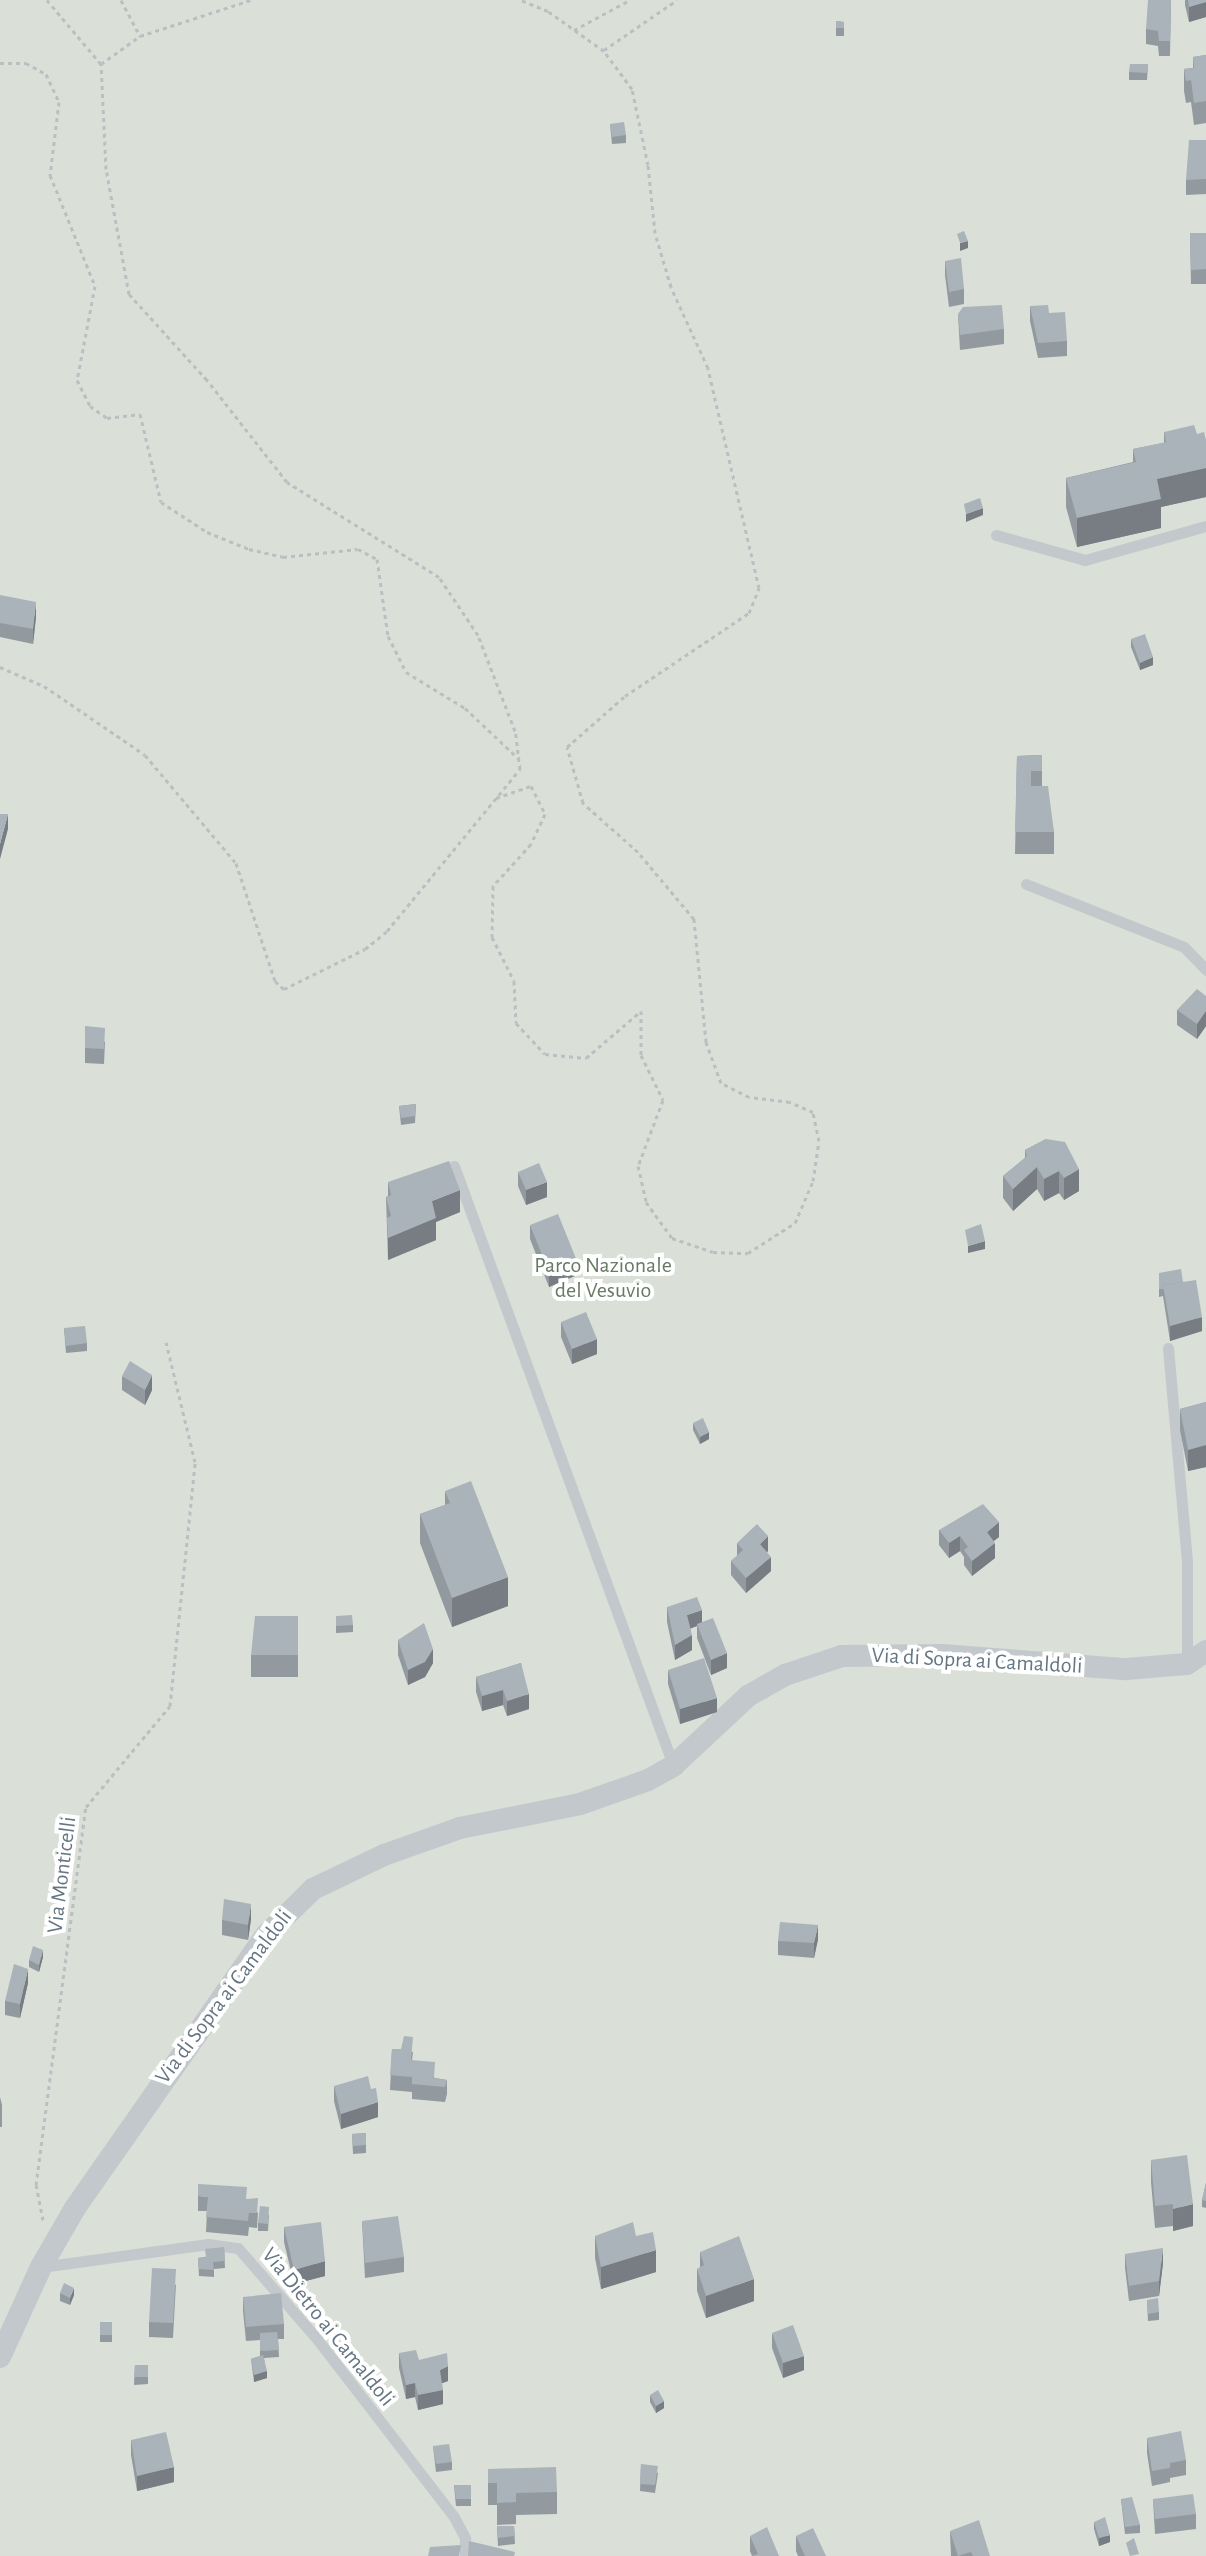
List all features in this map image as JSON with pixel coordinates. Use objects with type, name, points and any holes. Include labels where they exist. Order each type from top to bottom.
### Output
[{"type":"street","name":"Via di Sopra ai Camaldoli","points":[[0,2357],[45,2259],[188,2042],[290,1906],[313,1889],[409,1846],[502,1815],[580,1804],[673,1766],[748,1696],[785,1675],[842,1656],[942,1655],[1126,1669],[1187,1664],[1206,1651]]},
{"type":"lane","points":[[996,535],[1085,560],[1206,526]]},
{"type":"lane","points":[[1026,884],[1184,947],[1206,970]]},
{"type":"lane","points":[[454,1166],[673,1766]]},
{"type":"lane","points":[[1168,1348],[1187,1561],[1187,1664]]},
{"type":"lane","name":"Via Dietro ai Camaldoli","points":[[45,2259],[208,2244],[238,2248],[317,2339],[454,2517],[465,2538],[465,2556]]},
{"type":"path","points":[[0,667],[44,686],[145,755],[236,863],[275,981],[284,989],[365,949],[387,931],[520,769],[515,731],[478,635],[439,577],[287,482],[207,380],[129,294],[106,169],[101,64],[47,0]]},
{"type":"path","points":[[121,0],[140,36]]},
{"type":"path","points":[[101,64],[140,36],[251,0]]},
{"type":"path","points":[[496,798],[531,786],[545,814],[531,844],[493,886],[492,937],[514,981],[516,1023],[545,1054],[586,1058],[612,1041],[626,1019],[641,1011],[641,1055],[663,1100],[638,1166],[646,1202],[672,1238],[713,1252],[748,1253],[795,1223],[813,1181],[819,1141],[813,1112],[790,1102],[749,1097],[721,1083],[706,1042],[694,919],[638,852],[583,803],[567,747],[625,696],[749,613],[759,588],[708,368],[671,287],[655,233],[648,165],[632,89],[604,51],[521,0]]},
{"type":"path","points":[[574,30],[630,0]]},
{"type":"path","points":[[604,51],[677,0]]},
{"type":"path","points":[[0,63],[26,63],[46,74],[59,102],[50,175],[95,286],[77,380],[90,406],[107,418],[140,414],[161,502],[207,532],[249,549],[283,557],[358,549],[377,559],[388,636],[406,672],[465,708],[519,759]]},
{"type":"path","name":"Via Monticelli","points":[[45,2259],[36,2185],[86,1807],[170,1706],[195,1462],[166,1342]]},
{"type":"green space","name":"Parco Nazionale del Vesuvio","points":[[0,0],[1206,0],[1206,2556],[0,2556]]},
{"type":"building","points":[[1148,0],[1171,0],[1170,41],[1159,41],[1158,31],[1146,29]]},
{"type":"building","points":[[1188,0],[1206,0],[1206,2],[1189,7]]},
{"type":"building","points":[[836,21],[844,22],[844,28],[836,28]]},
{"type":"building","points":[[1206,55],[1206,101],[1194,103],[1191,80],[1186,81],[1184,69],[1194,68],[1193,57]]},
{"type":"building","points":[[1130,64],[1148,64],[1147,73],[1129,72]]},
{"type":"building","points":[[624,122],[626,135],[612,137],[610,124]]},
{"type":"building","points":[[1189,140],[1206,140],[1206,179],[1186,180]]},
{"type":"building","points":[[964,231],[968,241],[960,243],[957,234]]},
{"type":"building","points":[[1190,233],[1206,233],[1206,269],[1191,270]]},
{"type":"building","points":[[961,258],[964,289],[949,292],[945,261]]},
{"type":"building","points":[[1002,305],[1004,329],[960,335],[958,314],[963,307]]},
{"type":"building","points":[[1048,305],[1049,313],[1065,312],[1067,341],[1038,343],[1030,306]]},
{"type":"building","points":[[1194,425],[1197,434],[1204,432],[1206,468],[1157,479],[1161,499],[1077,518],[1066,478],[1136,462],[1133,449],[1166,442],[1164,432]]},
{"type":"building","points":[[980,498],[983,508],[966,514],[964,504]]},
{"type":"building","points":[[0,595],[36,602],[33,629],[0,623]]},
{"type":"building","points":[[1145,634],[1153,657],[1140,663],[1131,639]]},
{"type":"building","points":[[1042,755],[1042,771],[1031,771],[1031,786],[1048,786],[1054,832],[1015,832],[1017,756]]},
{"type":"building","points":[[0,814],[8,814],[0,844]]},
{"type":"building","points":[[1197,989],[1206,996],[1206,1011],[1197,1024],[1177,1010]]},
{"type":"building","points":[[85,1026],[105,1028],[104,1049],[85,1048]]},
{"type":"building","points":[[416,1104],[415,1116],[401,1118],[399,1106]]},
{"type":"building","points":[[1046,1139],[1065,1142],[1079,1169],[1064,1178],[1059,1171],[1044,1179],[1037,1167],[1013,1189],[1003,1176],[1027,1156],[1025,1150]]},
{"type":"building","points":[[449,1161],[460,1190],[432,1201],[436,1218],[388,1238],[387,1218],[391,1216],[386,1197],[391,1195],[388,1182]]},
{"type":"building","points":[[539,1163],[547,1182],[526,1190],[518,1172]]},
{"type":"building","points":[[558,1214],[577,1261],[549,1272],[530,1225]]},
{"type":"building","points":[[981,1224],[985,1241],[968,1246],[965,1230]]},
{"type":"building","points":[[1181,1269],[1183,1282],[1163,1285],[1164,1289],[1159,1289],[1159,1273]]},
{"type":"building","points":[[1196,1280],[1202,1317],[1170,1326],[1163,1285]]},
{"type":"building","points":[[586,1312],[597,1339],[572,1349],[561,1322]]},
{"type":"building","points":[[85,1326],[87,1343],[66,1346],[64,1328]]},
{"type":"building","points":[[130,1361],[152,1375],[145,1390],[122,1376]]},
{"type":"building","points":[[1206,1402],[1206,1445],[1188,1450],[1180,1409]]},
{"type":"building","points":[[703,1418],[709,1432],[700,1437],[693,1423]]},
{"type":"building","points":[[471,1481],[508,1577],[452,1598],[420,1514],[450,1503],[445,1491]]},
{"type":"building","points":[[983,1504],[999,1522],[987,1532],[995,1543],[972,1561],[964,1550],[968,1547],[960,1536],[949,1543],[939,1530]]},
{"type":"building","points":[[757,1524],[768,1536],[760,1544],[771,1557],[746,1578],[731,1561],[743,1550],[737,1543]]},
{"type":"building","points":[[697,1597],[702,1610],[687,1615],[692,1635],[675,1645],[667,1607]]},
{"type":"building","points":[[352,1615],[353,1625],[336,1626],[336,1616]]},
{"type":"building","points":[[255,1616],[298,1616],[298,1655],[251,1655]]},
{"type":"building","points":[[713,1618],[727,1653],[711,1660],[697,1624]]},
{"type":"building","points":[[424,1623],[433,1649],[425,1662],[408,1670],[398,1640]]},
{"type":"building","points":[[704,1658],[717,1698],[680,1709],[668,1670]]},
{"type":"building","points":[[521,1663],[529,1694],[507,1701],[503,1690],[482,1696],[476,1677]]},
{"type":"building","points":[[224,1899],[251,1904],[248,1925],[222,1920]]},
{"type":"building","points":[[780,1922],[818,1925],[814,1943],[778,1941]]},
{"type":"building","points":[[33,1946],[43,1950],[39,1965],[29,1960]]},
{"type":"building","points":[[14,1964],[28,1969],[20,2004],[5,2001]]},
{"type":"building","points":[[404,2036],[413,2037],[411,2060],[435,2062],[434,2078],[447,2080],[445,2087],[412,2084],[412,2077],[390,2075],[392,2049],[401,2049]]},
{"type":"building","points":[[368,2076],[371,2089],[376,2088],[378,2102],[341,2114],[334,2086]]},
{"type":"building","points":[[366,2133],[366,2145],[353,2146],[352,2134]]},
{"type":"building","points":[[1187,2155],[1193,2204],[1173,2209],[1173,2204],[1155,2206],[1151,2160]]},
{"type":"building","points":[[198,2184],[247,2187],[246,2199],[258,2198],[257,2213],[249,2213],[248,2221],[206,2217],[208,2197],[198,2196]]},
{"type":"building","points":[[260,2206],[269,2207],[268,2224],[258,2223]]},
{"type":"building","points":[[398,2216],[404,2257],[365,2263],[362,2221]]},
{"type":"building","points":[[321,2222],[325,2261],[294,2270],[284,2227]]},
{"type":"building","points":[[633,2222],[636,2236],[653,2232],[656,2250],[601,2267],[595,2236]]},
{"type":"building","points":[[739,2236],[754,2279],[706,2296],[697,2269],[704,2265],[700,2252]]},
{"type":"building","points":[[224,2247],[225,2261],[213,2262],[214,2270],[199,2269],[198,2258],[206,2257],[205,2249]]},
{"type":"building","points":[[1163,2248],[1159,2281],[1129,2286],[1125,2254]]},
{"type":"building","points":[[152,2268],[176,2269],[173,2323],[149,2322]]},
{"type":"building","points":[[64,2283],[74,2288],[70,2298],[60,2293]]},
{"type":"building","points":[[281,2293],[284,2324],[246,2327],[243,2297]]},
{"type":"building","points":[[1158,2298],[1159,2312],[1148,2314],[1147,2300]]},
{"type":"building","points":[[100,2322],[112,2322],[112,2335],[100,2335]]},
{"type":"building","points":[[793,2325],[804,2356],[783,2363],[772,2333]]},
{"type":"building","points":[[277,2332],[279,2350],[260,2351],[260,2333]]},
{"type":"building","points":[[416,2350],[419,2360],[447,2353],[448,2366],[440,2370],[443,2390],[418,2395],[415,2383],[406,2385],[399,2353]]},
{"type":"building","points":[[263,2355],[267,2371],[254,2375],[251,2359]]},
{"type":"building","points":[[135,2365],[148,2365],[148,2377],[134,2377]]},
{"type":"building","points":[[658,2390],[664,2401],[656,2406],[650,2395]]},
{"type":"building","points":[[1181,2431],[1186,2460],[1170,2463],[1170,2468],[1152,2471],[1147,2438]]},
{"type":"building","points":[[166,2432],[174,2467],[137,2476],[131,2440]]},
{"type":"building","points":[[449,2444],[452,2462],[436,2464],[433,2446]]},
{"type":"building","points":[[641,2464],[658,2466],[655,2485],[640,2484]]},
{"type":"building","points":[[556,2467],[557,2492],[516,2493],[516,2502],[497,2503],[497,2483],[488,2483],[488,2469]]},
{"type":"building","points":[[454,2485],[471,2485],[471,2499],[456,2499]]},
{"type":"building","points":[[1193,2494],[1196,2514],[1155,2519],[1153,2499]]},
{"type":"building","points":[[1132,2497],[1140,2525],[1125,2527],[1121,2499]]},
{"type":"building","points":[[1105,2517],[1110,2535],[1099,2538],[1094,2522]]},
{"type":"building","points":[[979,2520],[990,2556],[973,2556],[971,2552],[958,2556],[950,2531]]},
{"type":"building","points":[[497,2526],[514,2526],[515,2536],[498,2538]]},
{"type":"building","points":[[767,2527],[779,2556],[752,2556],[758,2554],[750,2536]]},
{"type":"building","points":[[813,2528],[826,2556],[805,2556],[796,2536]]},
{"type":"building","points":[[1134,2538],[1139,2554],[1130,2556],[1126,2543]]},
{"type":"building","points":[[469,2541],[515,2552],[514,2556],[468,2556]]},
{"type":"building","points":[[461,2545],[459,2556],[428,2556],[430,2547]]}]
